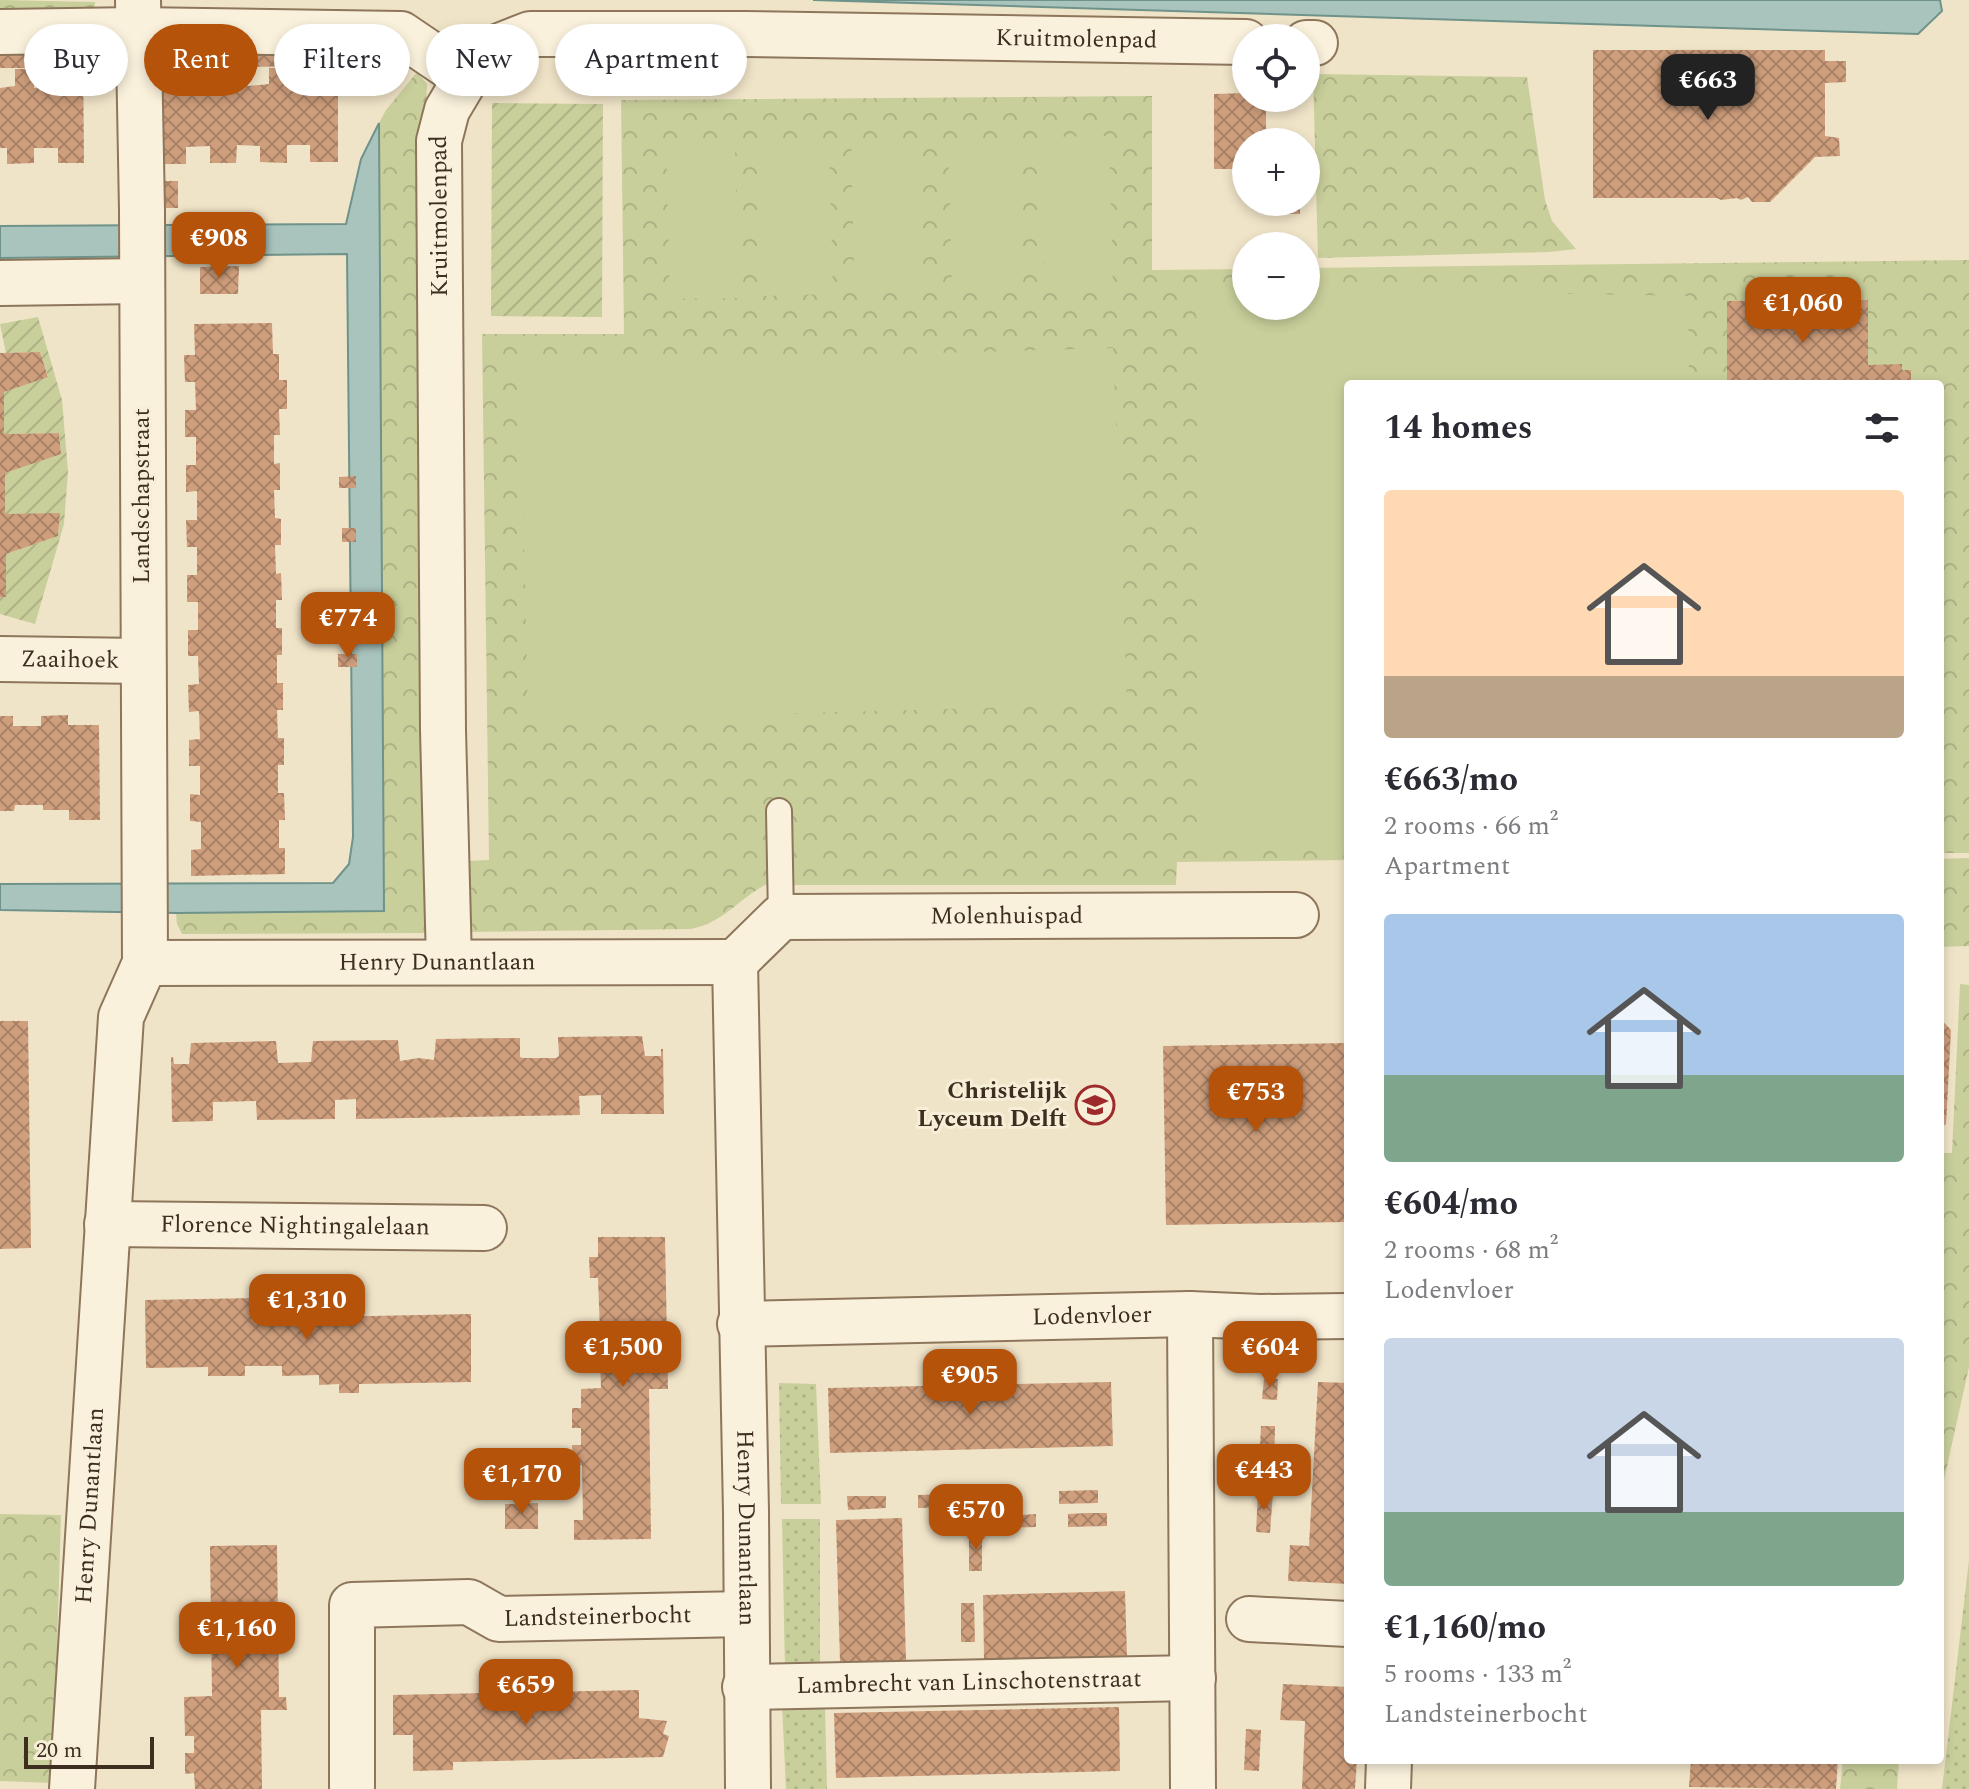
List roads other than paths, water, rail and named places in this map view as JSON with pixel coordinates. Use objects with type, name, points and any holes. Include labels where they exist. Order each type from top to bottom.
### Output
[{"type":"street","points":[[0,32],[138,15],[401,34],[426,51]]},
{"type":"street","name":"Landschapstraat","points":[[138,15],[142,210],[145,963]]},
{"type":"street","name":"Kruitmolenpad","points":[[539,34],[1232,42]]},
{"type":"street","name":"Kruitmolenpad","points":[[449,962],[443,730],[439,141],[447,110],[455,96]]},
{"type":"street","points":[[0,283],[142,272]]},
{"type":"street","name":"Zaaihoek","points":[[0,659],[142,661]]},
{"type":"street","name":"Molenhuispad","points":[[781,917],[1296,915]]},
{"type":"street","points":[[735,962],[781,917]]},
{"type":"street","name":"Henry Dunantlaan","points":[[72,1789],[121,1017],[145,963],[449,962],[735,962],[748,1789]]},
{"type":"street","name":"Florence Nightingalelaan","points":[[107,1224],[484,1228]]},
{"type":"street","points":[[1190,1314],[1193,1789]]},
{"type":"street","name":"Lodenvloer","points":[[740,1324],[1190,1314],[1344,1316]]},
{"type":"street","name":"Landsteinerbocht","points":[[352,1789],[352,1605],[469,1602],[499,1619],[745,1614]]},
{"type":"street","points":[[1249,1619],[1344,1624]]},
{"type":"street","name":"Lambrecht van Linschotenstraat","points":[[745,1687],[1193,1678]]},
{"type":"street","points":[[1388,1789],[1389,1764]]},
{"type":"lane","points":[[779,811],[781,917]]},
{"type":"water","points":[[813,0],[1940,0],[1942,11],[1918,34]]},
{"type":"water","points":[[379,123],[384,911],[176,913],[0,910],[0,884],[333,883],[349,864],[353,837],[347,254],[0,258],[0,226],[346,224],[361,159]]},
{"type":"place","name":"Christelijk Lyceum Delft","points":[[1095,1105]]}]
